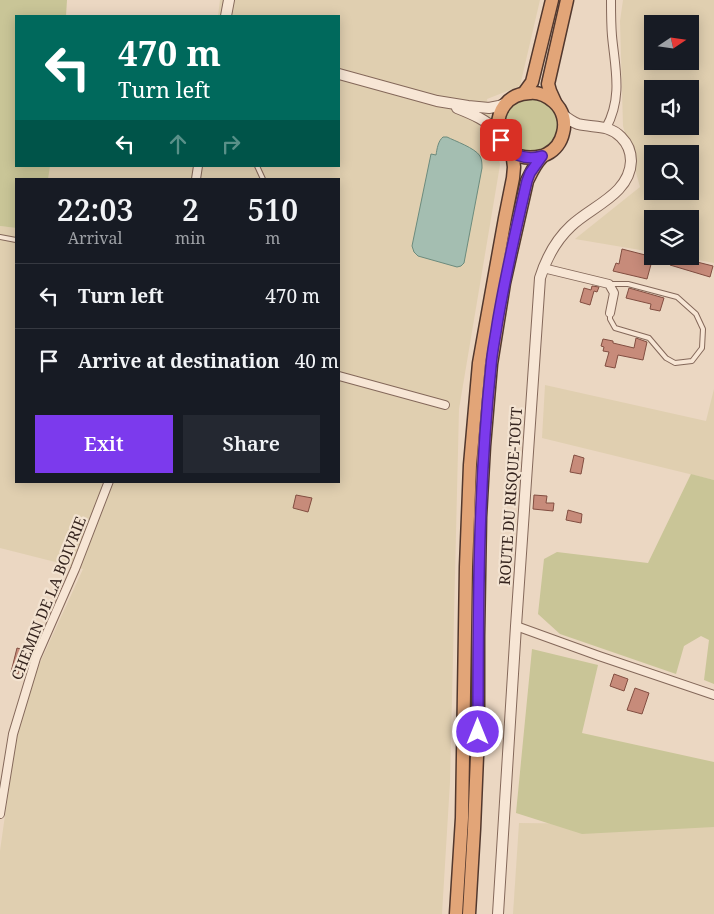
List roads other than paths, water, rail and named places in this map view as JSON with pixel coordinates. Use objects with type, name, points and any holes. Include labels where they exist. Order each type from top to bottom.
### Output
[{"type":"highway","points":[[524,93],[529,88],[534,77],[552,0]]},
{"type":"highway","points":[[555,102],[535,92],[524,93],[506,103],[499,117],[498,125],[501,140],[510,151],[517,156],[534,158],[547,154],[556,148],[561,139],[564,124],[562,114],[548,84],[567,0]]},
{"type":"highway","points":[[456,914],[462,818],[466,567],[473,431],[479,363],[513,178],[514,167],[510,151]]},
{"type":"highway","points":[[469,914],[477,750],[480,517],[491,364],[504,283],[527,181],[530,173],[542,156]]},
{"type":"street","points":[[226,15],[229,0]]},
{"type":"street","points":[[562,114],[577,124],[606,128],[617,93],[610,0]]},
{"type":"street","points":[[340,74],[437,101],[485,121],[499,133]]},
{"type":"street","points":[[437,101],[485,108],[493,108],[506,103]]},
{"type":"street","points":[[561,139],[575,129],[589,126]]},
{"type":"street","name":"ROUTE DU RISQUE-TOUT","points":[[498,914],[540,278],[551,253],[570,226],[618,191],[631,169],[631,157],[628,146],[616,133],[606,128]]},
{"type":"street","points":[[543,268],[609,284],[614,293],[610,313]]},
{"type":"street","points":[[340,376],[445,405]]},
{"type":"street","name":"CHEMIN DE LA BOIVRIE","points":[[0,814],[12,734],[36,658],[75,569],[108,483]]},
{"type":"street","points":[[516,626],[714,695]]},
{"type":"lane","points":[[0,237],[15,240]]},
{"type":"lane","points":[[609,284],[628,284],[676,297],[696,314],[703,329],[702,348],[692,361],[675,363],[666,358],[649,338],[615,328],[610,319],[610,313]]}]
